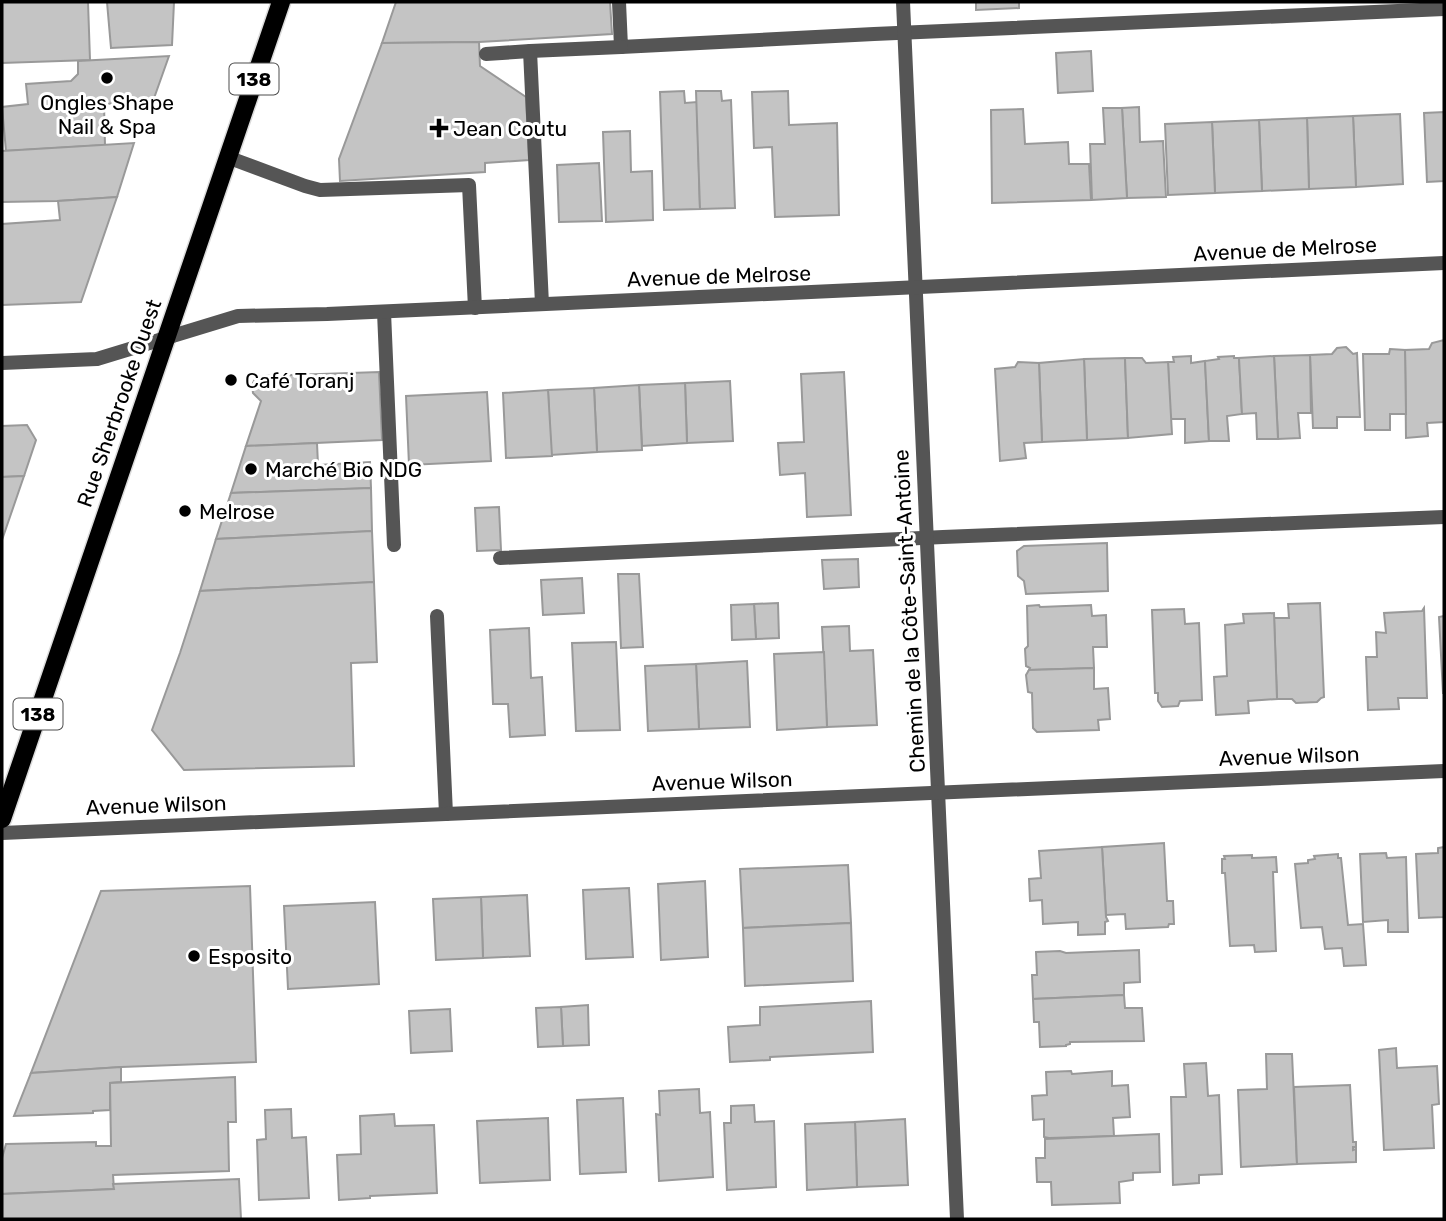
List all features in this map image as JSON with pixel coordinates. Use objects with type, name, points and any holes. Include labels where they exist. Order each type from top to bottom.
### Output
[{"type":"main road","name":"Rue Sherbrooke Ouest","points":[[2,819],[281,2]]},
{"type":"street","points":[[619,2],[621,47]]},
{"type":"street","name":"Chemin de la Côte-Saint-Antoine","points":[[903,2],[957,1219]]},
{"type":"street","points":[[486,54],[1444,9]]},
{"type":"street","points":[[530,51],[542,304]]},
{"type":"street","points":[[228,157],[320,190],[469,185],[475,308]]},
{"type":"street","name":"Avenue de Melrose","points":[[2,363],[97,359],[238,316],[384,312],[1444,263]]},
{"type":"street","points":[[384,312],[394,545]]},
{"type":"street","points":[[500,558],[1444,517]]},
{"type":"street","points":[[437,616],[446,814]]},
{"type":"street","name":"Avenue Wilson","points":[[2,833],[1444,771]]},
{"type":"building","points":[[2,2],[88,2],[90,60],[2,63]]},
{"type":"building","points":[[107,2],[174,2],[172,45],[111,48]]},
{"type":"building","points":[[396,2],[610,2],[612,34],[479,42],[382,43]]},
{"type":"building","points":[[976,2],[1019,2],[1019,8],[976,10]]},
{"type":"building","name":"Jean Coutu","points":[[479,42],[480,66],[526,97],[529,160],[485,163],[485,172],[340,181],[339,159],[382,43]]},
{"type":"building","points":[[1091,51],[1093,91],[1058,93],[1056,53]]},
{"type":"building","points":[[169,56],[153,101],[104,104],[105,145],[6,151],[2,107],[28,104],[26,84],[71,81],[78,74],[78,61]]},
{"type":"building","points":[[684,91],[685,103],[697,102],[700,209],[664,210],[660,92]]},
{"type":"building","points":[[696,91],[721,91],[722,101],[731,100],[735,208],[700,209]]},
{"type":"building","points":[[788,91],[789,125],[837,123],[839,215],[775,217],[772,147],[754,148],[752,92]]},
{"type":"building","points":[[1139,107],[1140,142],[1163,141],[1166,197],[1127,198],[1122,108]]},
{"type":"building","points":[[1103,108],[1122,108],[1127,198],[1092,200],[1090,144],[1105,144]]},
{"type":"building","points":[[1023,109],[1025,144],[1068,142],[1069,164],[1089,164],[1091,200],[992,203],[991,110]]},
{"type":"building","points":[[1444,112],[1444,181],[1427,182],[1424,113]]},
{"type":"building","points":[[1400,114],[1403,184],[1356,187],[1353,116]]},
{"type":"building","points":[[1353,116],[1356,187],[1309,189],[1307,118]]},
{"type":"building","points":[[1307,118],[1309,189],[1262,191],[1259,120]]},
{"type":"building","points":[[1259,120],[1262,191],[1215,193],[1212,122]]},
{"type":"building","points":[[1212,122],[1215,193],[1168,195],[1165,124]]},
{"type":"building","points":[[630,131],[631,172],[652,171],[653,220],[606,222],[603,132]]},
{"type":"building","points":[[134,143],[117,197],[2,202],[2,151]]},
{"type":"building","points":[[599,163],[602,221],[559,222],[557,165]]},
{"type":"building","points":[[117,197],[81,302],[2,305],[2,224],[60,220],[58,201]]},
{"type":"building","points":[[1444,340],[1444,422],[1427,423],[1428,436],[1406,438],[1405,350],[1429,349],[1432,343]]},
{"type":"building","points":[[1346,347],[1353,354],[1357,353],[1360,417],[1337,417],[1337,428],[1313,428],[1310,355],[1332,354],[1337,348]]},
{"type":"building","points":[[1390,349],[1405,350],[1406,414],[1390,414],[1390,430],[1365,430],[1363,354],[1389,354]]},
{"type":"building","points":[[1310,355],[1311,413],[1298,413],[1300,438],[1278,439],[1274,356]]},
{"type":"building","points":[[1191,356],[1191,363],[1205,361],[1209,441],[1185,443],[1185,419],[1170,419],[1168,362],[1174,362],[1173,357]]},
{"type":"building","points":[[1234,356],[1239,358],[1242,414],[1227,416],[1229,441],[1209,441],[1205,361]]},
{"type":"building","points":[[1274,356],[1278,439],[1257,439],[1256,413],[1242,414],[1239,358]]},
{"type":"building","points":[[1125,358],[1128,438],[1087,440],[1084,359]]},
{"type":"building","points":[[1125,358],[1142,358],[1146,363],[1168,362],[1172,434],[1128,438]]},
{"type":"building","points":[[1084,359],[1087,440],[1042,442],[1039,363]]},
{"type":"building","points":[[1018,362],[1039,363],[1042,442],[1024,443],[1026,458],[1000,461],[995,369],[1015,367]]},
{"type":"building","points":[[379,372],[382,440],[246,446],[261,401],[253,393],[252,385],[255,379],[261,376]]},
{"type":"building","points":[[844,372],[851,515],[807,517],[805,473],[780,475],[778,443],[804,442],[801,374]]},
{"type":"building","points":[[730,381],[733,441],[687,443],[685,383]]},
{"type":"building","points":[[685,383],[687,443],[642,446],[639,385]]},
{"type":"building","points":[[639,385],[642,450],[597,452],[594,388]]},
{"type":"building","points":[[594,388],[597,452],[551,455],[548,390]]},
{"type":"building","points":[[548,390],[552,456],[506,458],[503,393]]},
{"type":"building","points":[[487,392],[491,461],[409,465],[406,396]]},
{"type":"building","points":[[27,425],[36,440],[24,476],[2,477],[2,426]]},
{"type":"building","points":[[317,443],[318,465],[370,462],[371,488],[231,493],[246,446]]},
{"type":"building","points":[[24,476],[2,540],[2,477]]},
{"type":"building","points":[[371,488],[372,531],[216,539],[231,493]]},
{"type":"building","points":[[499,507],[501,550],[477,551],[475,508]]},
{"type":"building","points":[[372,531],[374,582],[200,591],[216,539]]},
{"type":"building","points":[[1107,543],[1108,591],[1026,594],[1024,581],[1018,576],[1017,551],[1024,546]]},
{"type":"building","points":[[858,559],[859,587],[824,589],[822,560]]},
{"type":"building","points":[[618,574],[639,574],[643,647],[621,648]]},
{"type":"building","points":[[582,578],[584,613],[543,615],[541,580]]},
{"type":"building","points":[[374,582],[377,662],[351,663],[354,766],[184,770],[152,730],[200,591]]},
{"type":"building","points":[[778,603],[779,638],[756,639],[754,604]]},
{"type":"building","points":[[1320,603],[1324,697],[1317,702],[1296,703],[1292,699],[1277,699],[1274,618],[1289,618],[1288,604]]},
{"type":"building","points":[[754,604],[756,639],[732,640],[731,605]]},
{"type":"building","points":[[1091,605],[1092,616],[1106,615],[1107,647],[1093,647],[1094,668],[1029,670],[1026,666],[1025,649],[1028,646],[1027,606]]},
{"type":"building","points":[[1424,608],[1427,698],[1398,698],[1399,709],[1368,710],[1366,657],[1377,657],[1376,632],[1386,633],[1384,613],[1422,611]]},
{"type":"building","points":[[1184,609],[1185,624],[1199,623],[1202,700],[1180,701],[1178,706],[1162,707],[1158,701],[1158,693],[1155,693],[1152,610]]},
{"type":"building","points":[[1274,613],[1277,699],[1248,701],[1249,713],[1216,715],[1214,677],[1227,676],[1225,625],[1244,623],[1243,614]]},
{"type":"building","points":[[1444,616],[1444,693],[1443,693],[1439,617]]},
{"type":"building","points":[[849,626],[850,651],[873,650],[877,725],[827,727],[822,627]]},
{"type":"building","points":[[529,628],[531,678],[542,677],[545,735],[510,737],[508,704],[493,704],[490,630]]},
{"type":"building","points":[[616,642],[620,730],[576,731],[572,643]]},
{"type":"building","points":[[824,652],[827,727],[777,730],[774,654]]},
{"type":"building","points":[[747,661],[750,727],[699,729],[696,664]]},
{"type":"building","points":[[696,664],[699,729],[648,731],[645,666]]},
{"type":"building","points":[[1094,668],[1094,689],[1108,688],[1110,719],[1098,720],[1099,730],[1037,732],[1033,728],[1032,693],[1028,692],[1026,675],[1029,670]]},
{"type":"building","points":[[1164,843],[1167,901],[1173,901],[1174,924],[1169,924],[1168,927],[1126,929],[1125,914],[1106,915],[1102,847]]},
{"type":"building","points":[[1102,847],[1108,921],[1105,922],[1105,934],[1078,935],[1078,922],[1043,924],[1042,900],[1030,901],[1029,879],[1041,878],[1039,851]]},
{"type":"building","points":[[1444,847],[1444,917],[1419,918],[1416,854],[1438,853],[1438,848]]},
{"type":"building","points":[[1386,853],[1387,858],[1406,857],[1408,932],[1388,932],[1388,920],[1363,922],[1360,854]]},
{"type":"building","points":[[1338,854],[1338,858],[1341,858],[1348,925],[1363,924],[1366,965],[1344,966],[1342,948],[1325,949],[1322,927],[1301,928],[1295,864],[1308,863],[1308,860],[1315,859],[1314,856]]},
{"type":"building","points":[[1252,855],[1252,858],[1276,857],[1277,872],[1273,872],[1276,951],[1255,952],[1254,945],[1230,946],[1222,859],[1225,859],[1224,856]]},
{"type":"building","points":[[848,865],[851,923],[743,928],[740,869]]},
{"type":"building","points":[[705,881],[708,957],[661,960],[658,884]]},
{"type":"building","points":[[250,886],[256,1062],[31,1073],[101,891]]},
{"type":"building","points":[[629,888],[633,957],[586,959],[583,890]]},
{"type":"building","points":[[527,895],[530,956],[483,958],[481,897]]},
{"type":"building","points":[[481,897],[483,958],[436,960],[433,899]]},
{"type":"building","points":[[375,902],[379,984],[288,989],[284,906]]},
{"type":"building","points":[[851,923],[853,981],[745,986],[743,928]]},
{"type":"building","points":[[1139,950],[1140,982],[1124,983],[1124,995],[1033,999],[1032,975],[1037,975],[1036,952]]},
{"type":"building","points":[[1124,995],[1125,1008],[1142,1008],[1144,1041],[1070,1042],[1066,1046],[1040,1047],[1039,1022],[1034,1022],[1033,999]]},
{"type":"building","points":[[871,1001],[873,1052],[770,1057],[770,1060],[730,1062],[728,1027],[760,1025],[760,1007]]},
{"type":"building","points":[[588,1005],[589,1045],[563,1046],[561,1007]]},
{"type":"building","points":[[561,1007],[563,1046],[538,1047],[536,1008]]},
{"type":"building","points":[[450,1009],[452,1051],[411,1053],[409,1011]]},
{"type":"building","points":[[1396,1048],[1397,1068],[1437,1066],[1439,1104],[1432,1105],[1434,1148],[1384,1150],[1379,1050]]},
{"type":"building","points":[[1266,1054],[1292,1054],[1297,1164],[1241,1167],[1238,1090],[1267,1089]]},
{"type":"building","points":[[1206,1063],[1208,1096],[1219,1095],[1222,1174],[1199,1175],[1199,1183],[1173,1185],[1171,1097],[1186,1097],[1184,1064]]},
{"type":"building","points":[[121,1067],[121,1082],[110,1083],[110,1110],[14,1116],[31,1073]]},
{"type":"building","points":[[1071,1071],[1072,1074],[1112,1071],[1112,1086],[1128,1085],[1130,1117],[1113,1118],[1114,1136],[1044,1137],[1044,1119],[1033,1120],[1032,1096],[1047,1095],[1046,1072]]},
{"type":"building","points":[[235,1077],[236,1122],[228,1122],[229,1171],[113,1175],[114,1189],[2,1194],[2,1158],[6,1144],[96,1142],[96,1146],[111,1146],[110,1083]]},
{"type":"building","points":[[1350,1085],[1356,1162],[1297,1164],[1294,1087]]},
{"type":"building","points":[[699,1089],[700,1113],[710,1112],[713,1177],[659,1181],[656,1114],[660,1115],[659,1091]]},
{"type":"building","points":[[623,1098],[626,1172],[580,1174],[577,1100]]},
{"type":"building","points":[[754,1105],[755,1122],[774,1121],[776,1187],[727,1190],[724,1123],[731,1123],[731,1106]]},
{"type":"building","points":[[291,1109],[292,1138],[306,1137],[309,1198],[259,1200],[257,1140],[266,1139],[265,1110]]},
{"type":"building","points":[[394,1114],[395,1126],[434,1125],[437,1193],[339,1200],[337,1155],[361,1154],[360,1116]]},
{"type":"building","points":[[548,1118],[550,1180],[480,1183],[477,1121]]},
{"type":"building","points":[[905,1119],[908,1185],[857,1187],[855,1122]]},
{"type":"building","points":[[855,1122],[857,1187],[807,1190],[805,1124]]},
{"type":"building","points":[[1159,1134],[1160,1172],[1133,1173],[1133,1180],[1119,1182],[1120,1203],[1052,1205],[1051,1182],[1037,1182],[1036,1158],[1045,1158],[1045,1139]]},
{"type":"building","points":[[239,1179],[241,1219],[2,1219],[2,1194],[114,1189],[113,1184]]},
{"type":"place","name":"Ongles Shape Nail & Spa","points":[[107,78]]},
{"type":"place","name":"Jean Coutu","points":[[439,128]]},
{"type":"place","name":"Café Toranj","points":[[231,380]]},
{"type":"place","name":"Marché Bio NDG","points":[[251,469]]},
{"type":"place","name":"Melrose","points":[[185,511]]},
{"type":"place","name":"Esposito","points":[[194,956]]}]
